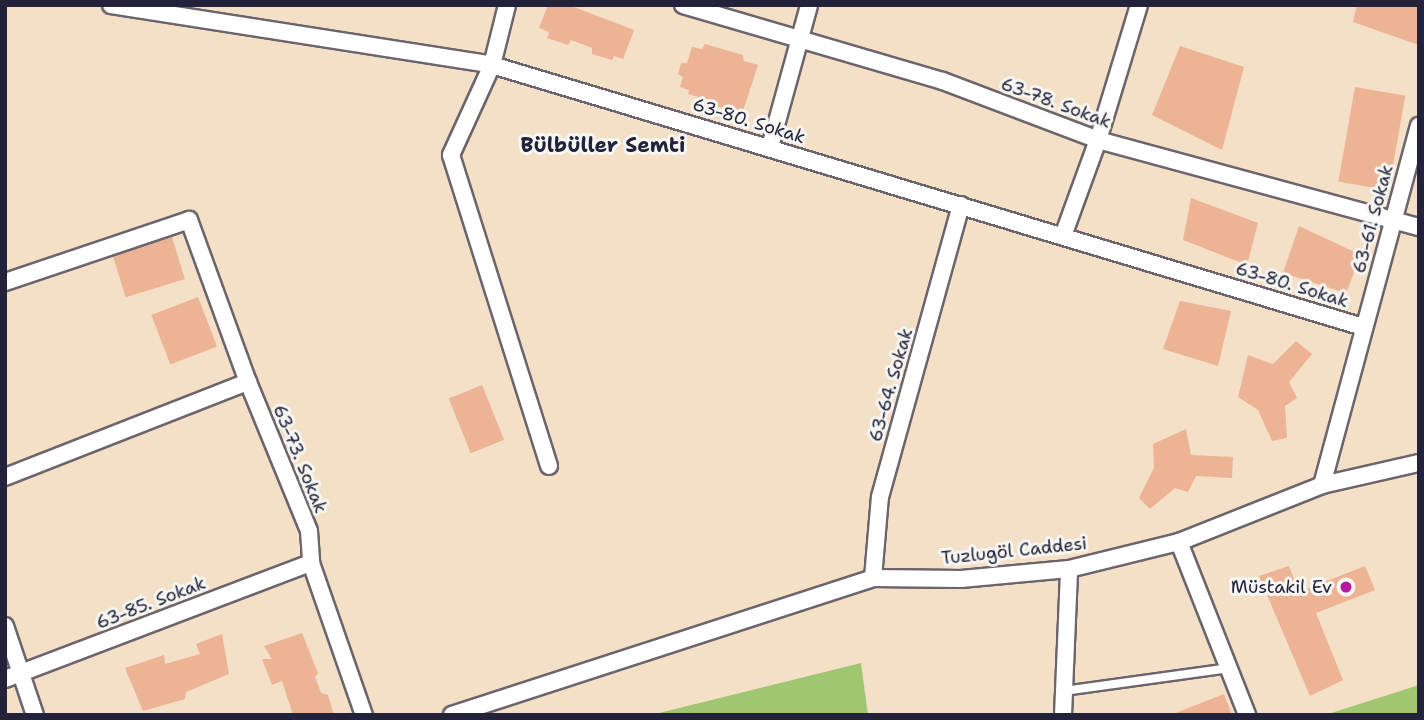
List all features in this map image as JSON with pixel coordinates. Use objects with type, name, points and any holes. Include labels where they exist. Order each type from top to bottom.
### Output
[{"type":"street","name":"63-80. Sokak","points":[[111,5],[492,65],[1363,327]]},
{"type":"street","points":[[219,22],[221,5]]},
{"type":"street","points":[[507,5],[492,65],[451,155],[549,466]]},
{"type":"street","name":"63-78. Sokak","points":[[684,5],[943,81],[1098,140],[1419,228]]},
{"type":"street","points":[[770,147],[809,5]]},
{"type":"street","points":[[1063,236],[1098,140],[1139,5]]},
{"type":"street","name":"63-61. Sokak","points":[[1322,485],[1419,126]]},
{"type":"street","name":"63-64. Sokak","points":[[873,578],[880,497],[961,205]]},
{"type":"street","name":"63-73. Sokak","points":[[5,282],[189,220],[248,382],[309,531],[311,563],[364,715]]},
{"type":"street","points":[[5,477],[248,382]]},
{"type":"street","name":"Tuzlugöl Caddesi","points":[[452,715],[873,578],[961,579],[1069,569],[1179,542],[1322,485],[1419,463]]},
{"type":"street","points":[[1179,542],[1247,715]]},
{"type":"street","name":"63-85. Sokak","points":[[13,676],[311,563]]},
{"type":"street","points":[[1063,715],[1069,569]]},
{"type":"street","points":[[5,626],[13,676],[35,715]]},
{"type":"lane","points":[[1064,691],[1229,668]]},
{"type":"green space","points":[[861,663],[868,715],[651,715]]},
{"type":"green space","points":[[1419,685],[1419,715],[1325,715]]},
{"type":"building","points":[[548,5],[569,5],[634,30],[623,59],[614,56],[612,60],[592,54],[592,48],[571,40],[568,45],[547,38],[549,32],[539,28]]},
{"type":"building","points":[[1357,5],[1419,5],[1419,45],[1353,22]]},
{"type":"building","points":[[705,44],[743,55],[744,61],[758,65],[743,111],[713,106],[713,101],[688,94],[689,90],[680,87],[683,77],[678,74],[681,63],[687,63],[692,47],[702,49]]},
{"type":"building","points":[[1180,46],[1244,67],[1222,150],[1152,115]]},
{"type":"building","points":[[1355,87],[1405,96],[1389,190],[1338,182]]},
{"type":"building","points":[[1191,198],[1258,223],[1247,265],[1183,240]]},
{"type":"building","points":[[1299,226],[1361,255],[1346,293],[1283,273]]},
{"type":"building","points":[[172,237],[185,279],[126,297],[113,255]]},
{"type":"building","points":[[198,297],[217,346],[170,364],[151,315]]},
{"type":"building","points":[[1180,301],[1231,311],[1218,366],[1163,349]]},
{"type":"building","points":[[1296,341],[1312,354],[1289,382],[1297,398],[1285,406],[1287,438],[1272,441],[1258,410],[1238,397],[1248,355],[1273,364]]},
{"type":"building","points":[[482,385],[504,440],[471,453],[449,398]]},
{"type":"building","points":[[1186,429],[1191,455],[1233,457],[1232,478],[1196,476],[1188,492],[1175,488],[1150,509],[1139,498],[1154,468],[1153,444]]},
{"type":"building","points":[[1289,566],[1299,592],[1365,566],[1375,590],[1316,613],[1343,680],[1310,696],[1259,576]]},
{"type":"building","points":[[302,633],[318,673],[315,677],[321,693],[328,695],[334,715],[293,715],[282,681],[272,685],[262,659],[272,659],[264,646]]},
{"type":"building","points":[[222,634],[229,674],[186,692],[185,699],[143,711],[125,668],[164,655],[165,664],[200,654],[196,644]]},
{"type":"building","points":[[1224,694],[1232,715],[1173,714]]},
{"type":"place","name":"Müstakil Ev","points":[[1346,587]]},
{"type":"district","name":"Bülbüller Semti","points":[[603,145]]}]
